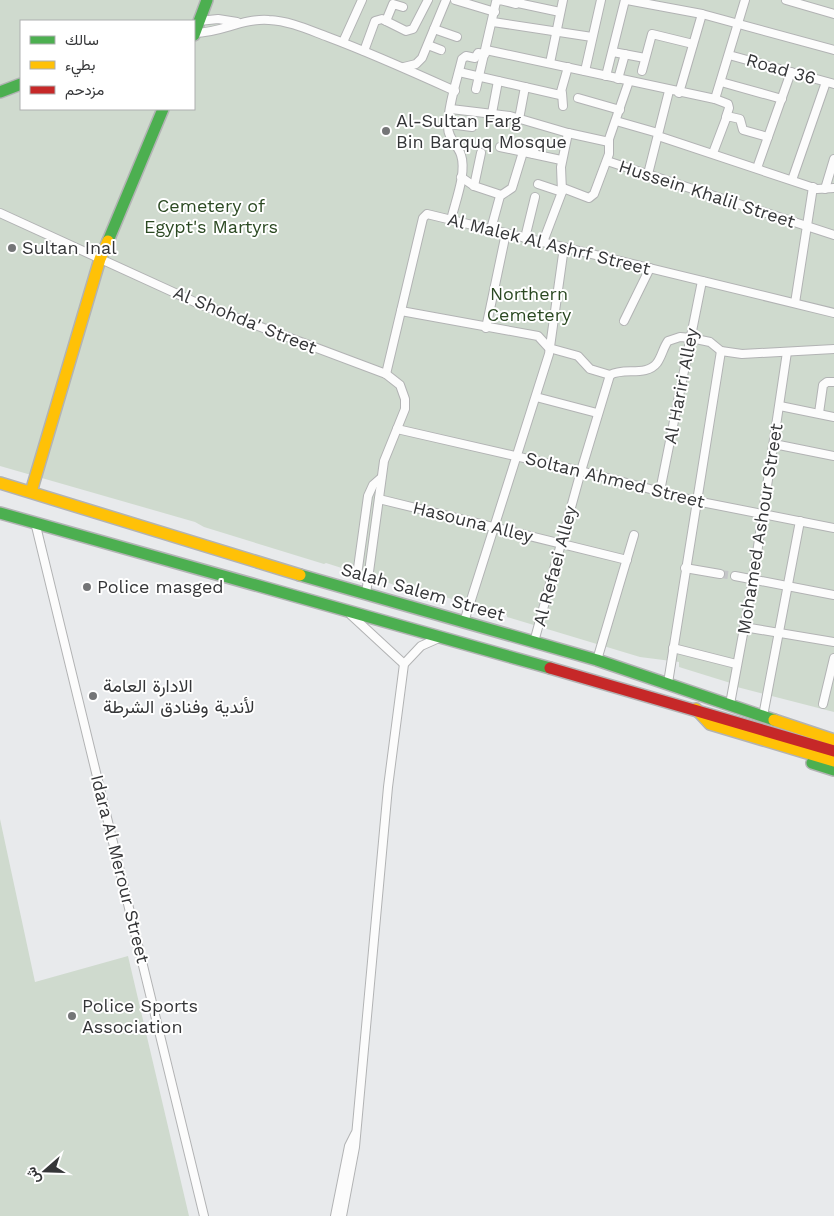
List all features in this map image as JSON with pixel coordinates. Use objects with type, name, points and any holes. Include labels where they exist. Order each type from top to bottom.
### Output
[{"type":"main road","points":[[195,28],[207,0]]},
{"type":"main road","points":[[0,92],[20,84]]},
{"type":"main road","points":[[30,492],[59,402],[100,259],[163,110]]},
{"type":"main road","name":"Salah Salem Street","points":[[0,483],[366,594],[597,660],[834,740]]},
{"type":"main road","points":[[0,513],[696,709],[834,751]]},
{"type":"main road","points":[[696,709],[703,719],[710,724],[834,761]]},
{"type":"main road","points":[[773,742],[786,753],[834,770]]},
{"type":"street","points":[[343,42],[362,0]]},
{"type":"street","points":[[364,51],[374,23],[380,19],[406,30],[413,29],[428,0]]},
{"type":"street","points":[[404,67],[419,61],[446,0]]},
{"type":"street","points":[[456,0],[495,12]]},
{"type":"street","points":[[550,63],[563,0]]},
{"type":"street","points":[[585,71],[600,0]]},
{"type":"street","points":[[606,76],[626,0],[702,14],[834,50]]},
{"type":"street","points":[[715,99],[744,0]]},
{"type":"street","points":[[786,0],[834,14]]},
{"type":"street","points":[[476,89],[498,1],[519,2],[560,12]]},
{"type":"street","points":[[386,21],[393,4],[403,7]]},
{"type":"street","points":[[679,93],[702,14]]},
{"type":"street","points":[[195,28],[218,19],[237,22],[269,20],[285,22],[343,42],[404,67],[455,91]]},
{"type":"street","points":[[195,28],[217,31],[237,22]]},
{"type":"street","points":[[493,22],[592,38]]},
{"type":"street","points":[[434,29],[457,37]]},
{"type":"street","points":[[642,71],[652,34],[693,44]]},
{"type":"street","points":[[428,44],[441,50]]},
{"type":"street","points":[[451,220],[461,176],[461,154],[450,137],[448,124],[463,58],[474,58],[478,52],[550,63],[669,91],[715,99],[728,104],[729,108],[713,153]]},
{"type":"street","points":[[613,52],[645,58]]},
{"type":"street","points":[[618,79],[625,54]]},
{"type":"street","name":"Road 36","points":[[729,55],[830,83]]},
{"type":"street","points":[[563,106],[562,93],[568,67]]},
{"type":"street","points":[[459,72],[558,95],[562,93]]},
{"type":"street","points":[[757,168],[792,72]]},
{"type":"street","points":[[492,113],[498,81]]},
{"type":"street","points":[[538,184],[585,197],[592,196],[607,161],[609,142],[629,81]]},
{"type":"street","points":[[721,82],[782,99]]},
{"type":"street","points":[[792,180],[830,83]]},
{"type":"street","points":[[519,118],[525,87]]},
{"type":"street","points":[[648,174],[669,91]]},
{"type":"street","points":[[578,98],[620,110]]},
{"type":"street","points":[[451,110],[492,113],[519,118],[568,133],[609,142]]},
{"type":"street","points":[[726,117],[740,119],[745,131],[768,137]]},
{"type":"street","points":[[616,121],[813,187],[830,188],[834,159]]},
{"type":"street","points":[[448,124],[472,127]]},
{"type":"street","points":[[543,242],[562,190],[561,160],[568,133]]},
{"type":"street","points":[[532,154],[536,144]]},
{"type":"street","points":[[500,147],[561,160]]},
{"type":"street","points":[[491,230],[501,195],[512,188],[523,152]]},
{"type":"street","points":[[474,186],[481,153]]},
{"type":"street","name":"Hussein Khalil Street","points":[[607,161],[834,235]]},
{"type":"street","points":[[461,176],[474,186],[501,195]]},
{"type":"street","points":[[795,303],[813,187]]},
{"type":"street","points":[[525,238],[536,197]]},
{"type":"street","name":"Al Shohda' Street","points":[[0,213],[197,303],[386,374],[400,385],[406,399],[405,409],[389,444],[381,478],[366,594]]},
{"type":"street","name":"Al Malek Al Ashrf Street","points":[[386,374],[424,215],[506,233],[834,313]]},
{"type":"street","points":[[486,328],[506,233]]},
{"type":"street","points":[[464,622],[536,397],[549,348],[564,247]]},
{"type":"street","points":[[624,321],[650,268]]},
{"type":"street","name":"Al Hariri Alley","points":[[660,491],[702,281]]},
{"type":"street","points":[[401,311],[538,336],[549,348],[578,356],[590,369],[610,375],[618,372],[648,369],[657,362],[668,341],[680,337],[710,342],[721,351],[742,354],[834,349]]},
{"type":"street","points":[[668,683],[721,351]]},
{"type":"street","name":"Mohamed Ashour Street","points":[[730,704],[752,580],[787,352]]},
{"type":"street","name":"Al Refaei Alley","points":[[534,642],[562,544],[580,471],[610,375]]},
{"type":"street","points":[[819,412],[823,385],[827,382],[834,382]]},
{"type":"street","points":[[536,397],[597,413]]},
{"type":"street","points":[[780,406],[819,412],[834,417]]},
{"type":"street","name":"Soltan Ahmed Street","points":[[397,430],[517,456],[696,501],[834,528]]},
{"type":"street","points":[[774,444],[834,456]]},
{"type":"street","name":"Al Shohda' Street","points":[[358,568],[368,496],[373,485],[381,478]]},
{"type":"street","name":"Hasouna Alley","points":[[379,498],[626,560]]},
{"type":"street","points":[[763,716],[800,521]]},
{"type":"street","name":"Idara Al Merour Street","points":[[35,522],[204,1216]]},
{"type":"street","points":[[597,660],[634,536]]},
{"type":"street","points":[[685,568],[720,574]]},
{"type":"street","points":[[735,576],[834,595]]},
{"type":"street","points":[[344,610],[368,629],[404,664]]},
{"type":"street","points":[[744,627],[834,642]]},
{"type":"street","points":[[342,1216],[356,1132],[388,787],[404,664],[420,646],[443,637]]},
{"type":"street","points":[[674,648],[736,664]]},
{"type":"street","points":[[823,704],[834,660]]},
{"type":"street","points":[[335,1216],[349,1146],[356,1132]]},
{"type":"green space","name":"Northern Cemetery","points":[[0,0],[834,0],[834,712],[737,687],[737,685],[679,667],[679,662],[640,657],[507,617],[507,615],[421,590],[420,593],[204,527],[195,522],[0,466]]},
{"type":"green space","name":"Police Sports Association","points":[[0,819],[35,982],[128,956],[189,1216],[0,1216]]},
{"type":"tunnel","points":[[720,574],[735,576]]},
{"type":"traffic: fast","points":[[195,32],[207,0]]},
{"type":"traffic: fast","points":[[0,92],[20,84]]},
{"type":"traffic: fast","points":[[108,241],[163,110]]},
{"type":"traffic: fast","points":[[0,513],[550,668]]},
{"type":"traffic: fast","points":[[300,575],[597,660],[774,720]]},
{"type":"traffic: fast","points":[[812,763],[834,770]]},
{"type":"traffic: slow","points":[[31,492],[100,259],[108,241]]},
{"type":"traffic: slow","points":[[0,483],[300,575]]},
{"type":"traffic: slow","points":[[696,709],[710,724],[834,761]]},
{"type":"traffic: slow","points":[[774,720],[834,740]]},
{"type":"traffic: jam","points":[[550,668],[834,751]]},
{"type":"place","name":"Al-Sultan Farg Bin Barquq Mosque","points":[[386,131]]},
{"type":"place","name":"Sultan Inal","points":[[12,248]]},
{"type":"place","name":"Police masged","points":[[87,587]]},
{"type":"place","name":"الادارة العامة لأندية وفنادق الشرطة","points":[[93,696]]},
{"type":"place","name":"Police Sports Association","points":[[72,1016]]},
{"type":"park label","name":"Cemetery of Egypt's Martyrs","points":[[211,216]]}]
